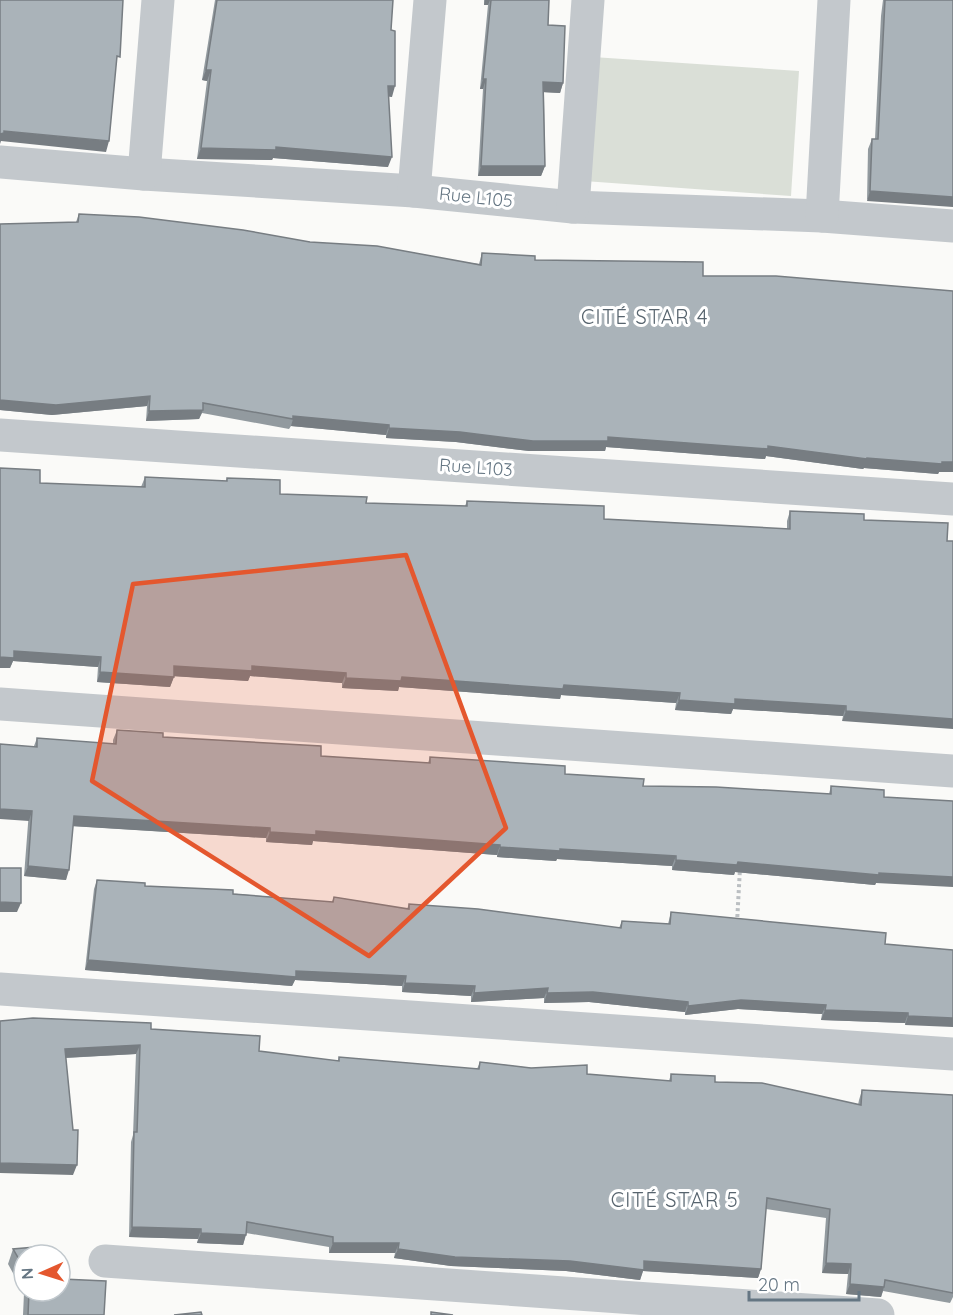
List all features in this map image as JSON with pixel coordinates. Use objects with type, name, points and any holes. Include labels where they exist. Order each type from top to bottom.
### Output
[{"type":"street","points":[[144,174],[158,0]]},
{"type":"street","points":[[414,191],[430,0]]},
{"type":"street","points":[[573,207],[588,0]]},
{"type":"street","points":[[822,216],[834,0]]},
{"type":"street","name":"Rue L105","points":[[0,162],[144,174],[414,191],[573,207],[822,216],[953,226]]},
{"type":"street","name":"Rue L103","points":[[0,435],[953,499]]},
{"type":"street","points":[[0,704],[953,771]]},
{"type":"street","points":[[0,988],[953,1054]]},
{"type":"street","points":[[105,1261],[879,1315]]},
{"type":"path","points":[[737,924],[741,856]]},
{"type":"highlighted area","points":[[406,555],[506,828],[369,956],[92,781],[133,584]]},
{"type":"shaded area","points":[[593,57],[799,71],[791,196],[584,181]]},
{"type":"building","points":[[0,0],[123,0],[120,57],[117,56],[109,141],[4,131],[0,134]]},
{"type":"building","points":[[217,0],[393,0],[391,30],[395,31],[395,86],[388,86],[392,157],[276,147],[276,150],[201,148],[211,70],[206,70]]},
{"type":"building","points":[[491,0],[549,0],[548,25],[565,26],[563,83],[543,82],[545,166],[481,166],[486,79],[483,79]]},
{"type":"building","points":[[885,0],[953,0],[953,197],[870,191],[872,139],[878,139]]},
{"type":"building","points":[[79,214],[139,217],[243,230],[310,242],[377,246],[481,265],[482,253],[535,256],[535,260],[703,262],[703,276],[776,276],[953,291],[953,462],[942,462],[942,464],[867,459],[768,446],[768,449],[608,437],[608,441],[533,441],[460,432],[389,428],[389,425],[293,416],[293,419],[203,403],[203,410],[149,411],[150,396],[56,405],[0,400],[0,224],[78,222]]},
{"type":"building","points":[[0,468],[40,470],[40,483],[145,487],[145,477],[227,481],[227,478],[280,480],[280,494],[367,497],[366,503],[467,506],[467,501],[604,506],[604,519],[790,529],[790,511],[864,514],[864,520],[948,523],[947,541],[953,541],[953,719],[846,711],[846,706],[735,699],[735,704],[679,700],[680,693],[564,685],[563,689],[402,677],[401,681],[346,678],[346,673],[252,666],[252,671],[174,666],[174,677],[100,672],[101,657],[14,651],[14,658],[0,657]]},
{"type":"building","points":[[117,730],[163,733],[163,737],[321,746],[321,756],[430,763],[430,757],[565,766],[565,774],[644,779],[643,786],[716,787],[831,794],[831,786],[884,790],[884,797],[953,801],[953,877],[879,873],[879,875],[738,862],[737,865],[676,860],[676,856],[500,847],[500,845],[316,831],[316,835],[270,832],[270,828],[74,816],[69,870],[28,866],[32,811],[0,809],[0,744],[37,747],[37,738],[116,744]]},
{"type":"building","points":[[0,868],[21,868],[21,903],[0,902]]},
{"type":"building","points":[[97,880],[145,883],[145,886],[233,890],[233,894],[333,902],[334,897],[409,909],[409,904],[478,909],[621,928],[622,921],[670,924],[671,912],[886,933],[885,944],[953,950],[953,1018],[908,1016],[908,1013],[825,1010],[826,1005],[741,1000],[688,1006],[688,1002],[593,992],[547,993],[548,988],[474,993],[475,986],[405,983],[406,976],[296,971],[296,977],[88,960]]},
{"type":"building","points":[[33,1018],[151,1023],[151,1029],[260,1036],[259,1051],[339,1061],[339,1057],[479,1069],[480,1062],[531,1068],[587,1065],[587,1074],[671,1081],[671,1074],[715,1076],[715,1082],[762,1083],[861,1105],[862,1090],[953,1095],[953,1293],[885,1280],[884,1287],[850,1284],[851,1264],[826,1263],[830,1209],[767,1198],[761,1269],[644,1261],[644,1270],[570,1261],[455,1257],[398,1249],[399,1243],[333,1243],[333,1237],[247,1222],[246,1235],[201,1233],[201,1229],[132,1227],[134,1132],[137,1132],[140,1045],[65,1049],[73,1130],[78,1130],[77,1165],[0,1163],[0,1021]]},
{"type":"building","points":[[72,1279],[106,1281],[104,1315],[28,1315],[28,1303],[72,1303]]},
{"type":"building","points":[[201,1312],[202,1315],[174,1315]]},
{"type":"building","points":[[431,1312],[453,1315],[431,1315]]},
{"type":"district","name":"CITÉ STAR 4","points":[[645,316]]},
{"type":"district","name":"CITÉ STAR 5","points":[[675,1199]]}]
